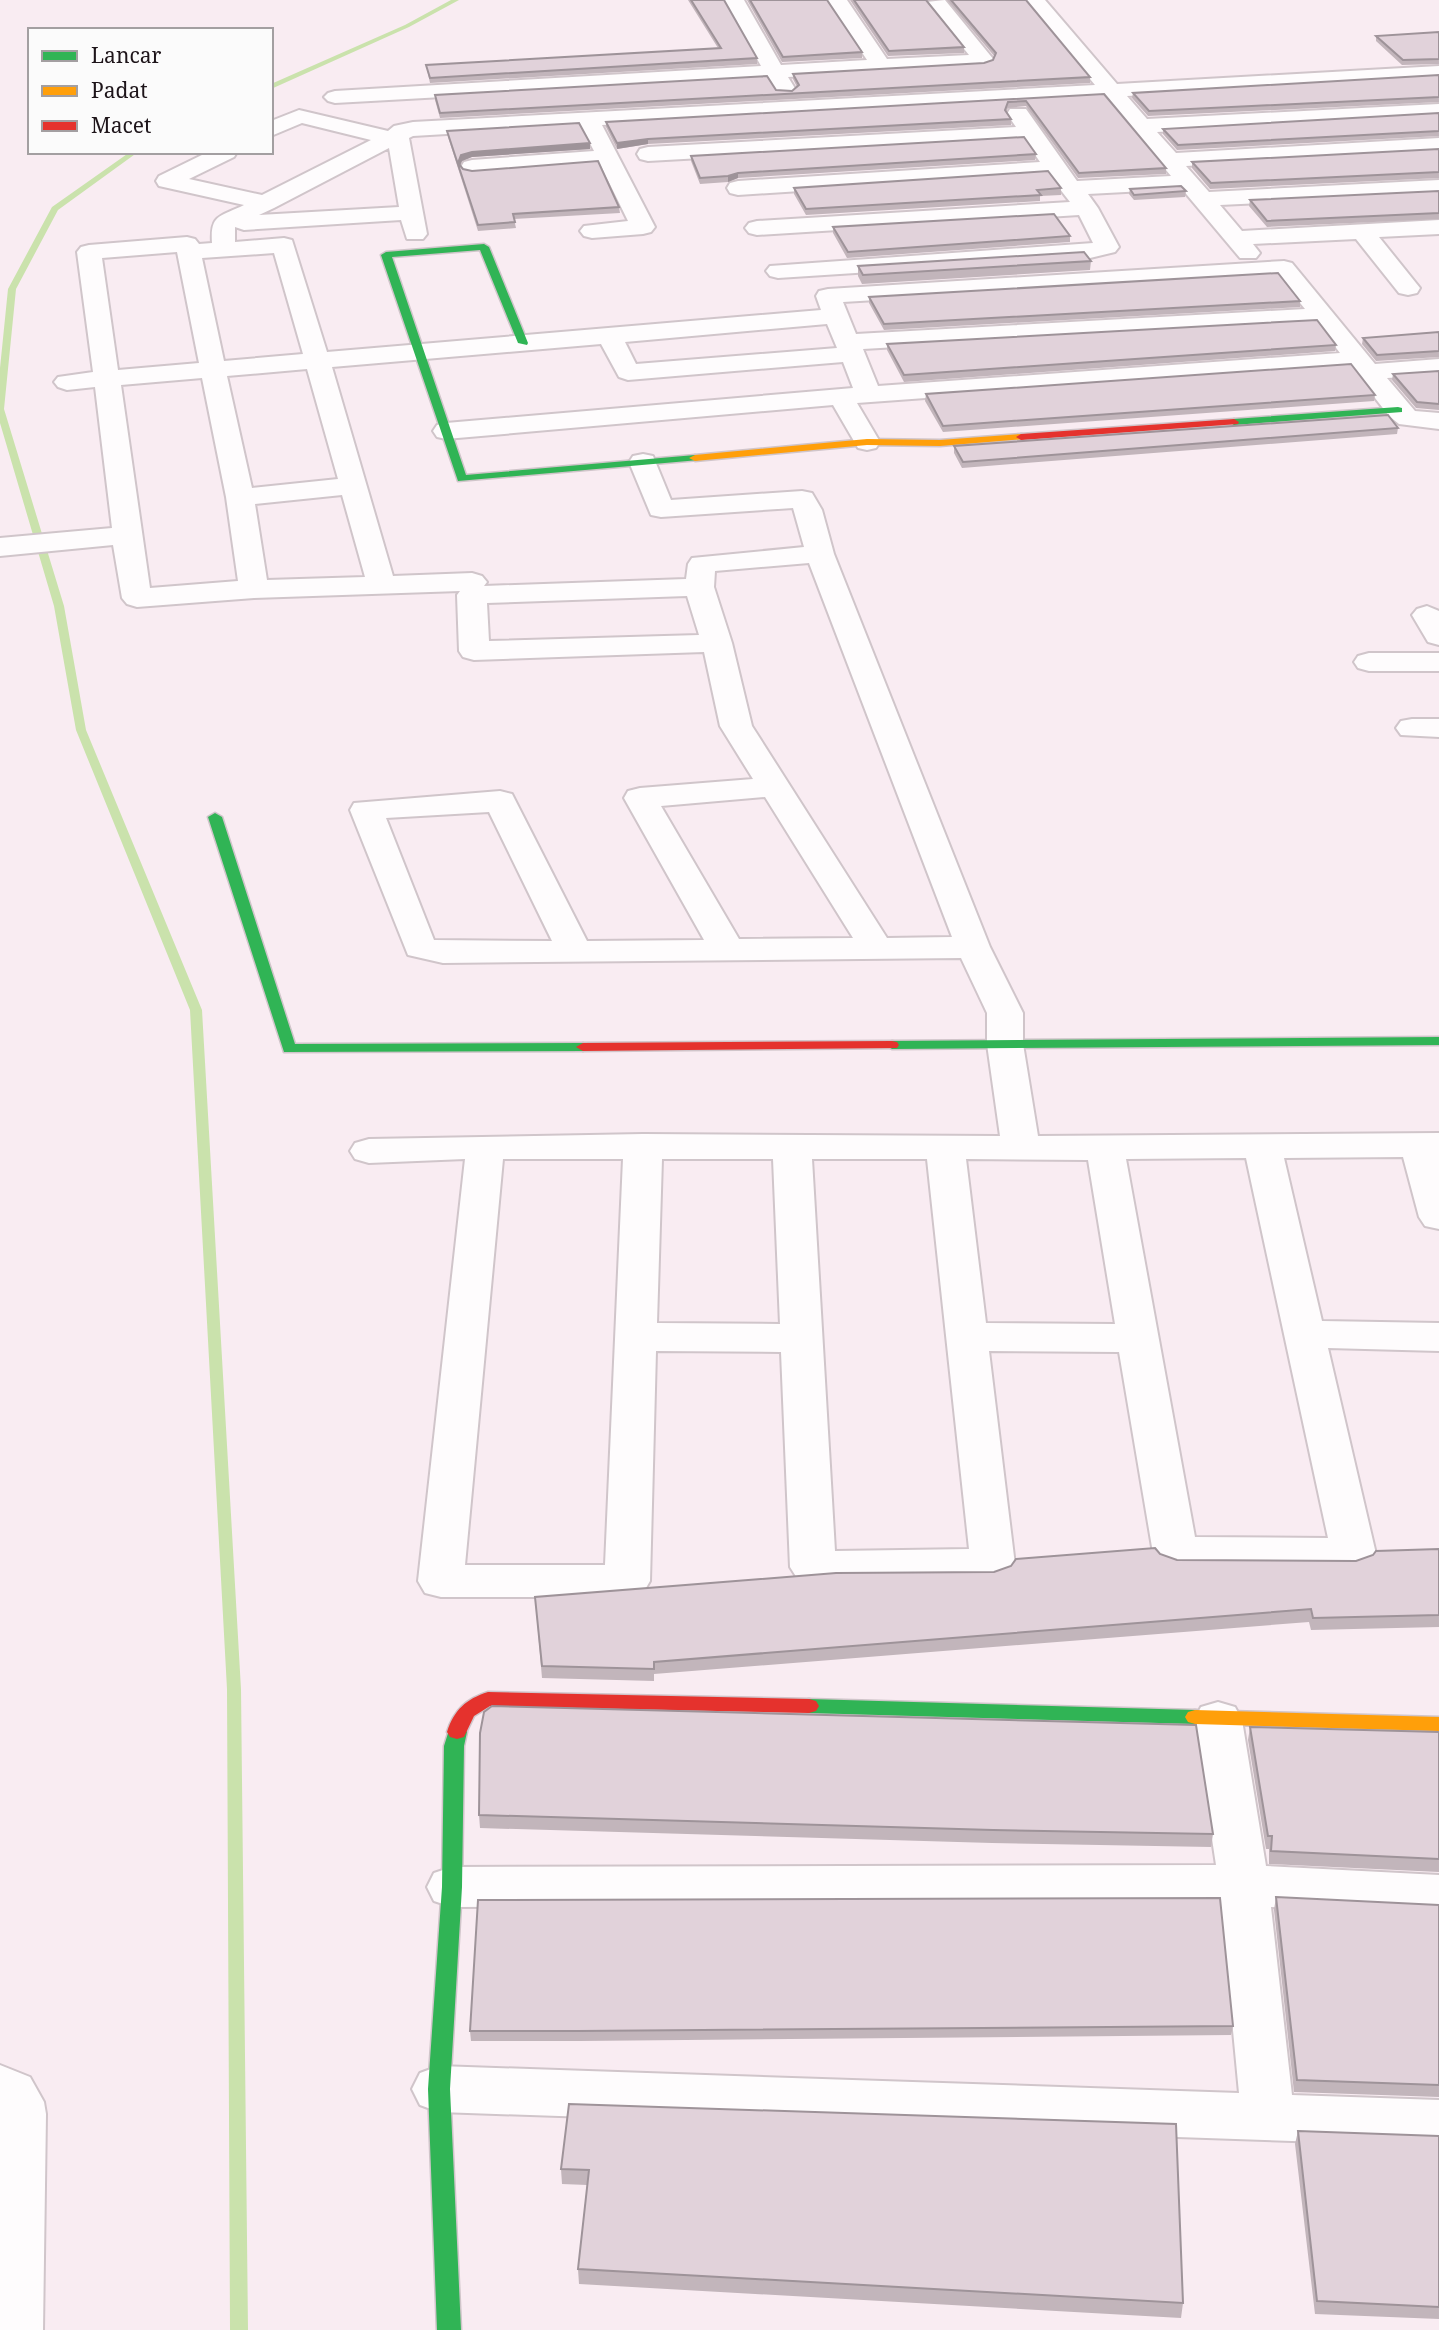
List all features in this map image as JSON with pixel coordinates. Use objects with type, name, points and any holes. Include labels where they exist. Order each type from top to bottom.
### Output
[{"type":"street","points":[[733,0],[795,107]]},
{"type":"street","points":[[837,0],[881,66]]},
{"type":"street","points":[[1035,0],[1243,245],[1362,231],[1439,227]]},
{"type":"street","points":[[335,97],[984,60],[936,2]]},
{"type":"street","points":[[1374,52],[1395,74]]},
{"type":"street","points":[[189,252],[223,237],[266,203],[312,179],[395,136],[427,128],[1439,72]]},
{"type":"street","points":[[1142,126],[1439,110]]},
{"type":"street","points":[[715,151],[738,188],[781,279],[1090,251],[1107,247],[1087,208],[1055,168],[1018,114]]},
{"type":"street","points":[[273,129],[299,116],[395,136]]},
{"type":"street","points":[[589,120],[643,227],[592,231]]},
{"type":"street","points":[[648,155],[1031,133]]},
{"type":"street","points":[[223,237],[412,223],[395,136]]},
{"type":"street","points":[[1170,160],[1439,145]]},
{"type":"street","points":[[222,154],[167,181],[266,203]]},
{"type":"street","points":[[472,167],[608,158]]},
{"type":"street","points":[[738,188],[1055,168]]},
{"type":"street","points":[[312,179],[404,173]]},
{"type":"street","points":[[1072,188],[1197,190],[1439,187]]},
{"type":"street","points":[[757,228],[1087,208]]},
{"type":"street","points":[[1362,231],[1408,288]]},
{"type":"street","points":[[223,237],[284,244],[380,583]]},
{"type":"street","points":[[254,589],[240,497],[187,244],[89,252],[125,510],[126,536],[137,598],[380,583],[472,589],[700,576],[820,554]]},
{"type":"street","points":[[523,343],[484,247],[386,254],[462,479],[867,442],[940,443],[1398,410]]},
{"type":"street","points":[[869,394],[828,296],[1281,268],[1286,269],[1325,315],[1398,410],[1408,418],[1439,421]]},
{"type":"street","points":[[609,335],[628,372],[849,348],[1325,315]]},
{"type":"street","points":[[67,382],[836,316]]},
{"type":"street","points":[[446,431],[869,394],[1363,366],[1439,367]]},
{"type":"street","points":[[841,397],[867,442]]},
{"type":"street","points":[[643,462],[661,509],[802,499],[808,510],[820,554],[972,947],[1005,1013],[1006,1044],[1021,1147]]},
{"type":"street","points":[[240,497],[353,486]]},
{"type":"street","points":[[0,547],[126,536]]},
{"type":"street","points":[[700,576],[736,726],[877,950]]},
{"type":"street","points":[[472,589],[474,651],[717,643]]},
{"type":"street","points":[[1369,662],[1439,662]]},
{"type":"street","points":[[727,951],[639,798],[773,787]]},
{"type":"street","points":[[575,952],[500,801],[366,810],[420,948],[443,952],[575,952],[972,947]]},
{"type":"street","points":[[215,817],[289,1049],[1439,1041]]},
{"type":"street","points":[[369,1151],[643,1146],[1105,1148],[1429,1145],[1439,1217]]},
{"type":"street","points":[[485,1147],[441,1581],[627,1581],[643,1146]]},
{"type":"street","points":[[792,1146],[813,1567],[993,1565],[945,1147]]},
{"type":"street","points":[[1105,1148],[1175,1553],[1354,1554],[1262,1146]]},
{"type":"street","points":[[1305,1334],[1439,1337]]},
{"type":"street","points":[[636,1337],[801,1338]]},
{"type":"street","points":[[967,1338],[1138,1338]]},
{"type":"street","points":[[449,2330],[439,2089],[452,1887],[454,1746],[461,1716],[475,1704],[488,1699],[542,1698],[1218,1720],[1439,1724]]},
{"type":"street","points":[[1218,1720],[1244,1885],[1268,2118]]},
{"type":"street","points":[[452,1887],[1244,1885],[1439,1895]]},
{"type":"street","points":[[0,2088],[14,2095],[19,2106],[21,2126],[10,2313]]},
{"type":"street","points":[[439,2089],[1439,2123]]},
{"type":"building","points":[[691,0],[724,0],[757,58],[430,78],[426,65],[721,48]]},
{"type":"building","points":[[750,0],[827,0],[862,52],[783,57]]},
{"type":"building","points":[[854,0],[926,0],[964,47],[889,51]]},
{"type":"building","points":[[951,0],[1026,0],[1090,77],[440,113],[435,95],[767,76],[776,90],[792,91],[799,85],[793,74],[984,63],[993,60],[996,53]]},
{"type":"building","points":[[1439,32],[1439,59],[1403,60],[1376,36]]},
{"type":"building","points":[[1439,75],[1439,97],[1149,111],[1133,93]]},
{"type":"building","points":[[1104,94],[1166,168],[1079,173],[1026,101],[1008,102],[1005,110],[1011,119],[648,139],[617,143],[606,122]]},
{"type":"building","points":[[1439,113],[1439,131],[1178,145],[1163,129]]},
{"type":"building","points":[[579,123],[590,143],[472,152],[461,155],[458,163],[463,169],[472,171],[598,161],[619,207],[513,214],[515,222],[478,225],[447,131]]},
{"type":"building","points":[[1024,137],[1036,154],[738,173],[700,178],[691,156]]},
{"type":"building","points":[[1439,149],[1439,172],[1211,183],[1192,162]]},
{"type":"building","points":[[1048,171],[1061,188],[1037,190],[1041,195],[806,209],[794,188]]},
{"type":"building","points":[[1181,186],[1186,191],[1134,195],[1130,189]]},
{"type":"building","points":[[1439,191],[1439,213],[1267,221],[1250,200]]},
{"type":"building","points":[[1054,214],[1070,236],[848,252],[833,227]]},
{"type":"building","points":[[1084,252],[1091,261],[863,275],[858,266]]},
{"type":"building","points":[[1278,273],[1300,301],[884,324],[869,297]]},
{"type":"building","points":[[1317,320],[1336,345],[904,375],[887,344]]},
{"type":"building","points":[[1439,332],[1439,351],[1377,355],[1363,338]]},
{"type":"building","points":[[1351,364],[1375,395],[943,426],[926,394]]},
{"type":"building","points":[[1439,371],[1439,404],[1417,402],[1393,374]]},
{"type":"building","points":[[1388,415],[1398,428],[963,462],[954,446]]},
{"type":"building","points":[[1155,1548],[1160,1554],[1177,1560],[1356,1561],[1373,1555],[1376,1551],[1439,1549],[1439,1615],[1313,1618],[1311,1609],[654,1662],[654,1669],[542,1666],[535,1597],[836,1573],[994,1572],[1011,1566],[1016,1559]]},
{"type":"building","points":[[492,1706],[1196,1725],[1213,1834],[479,1815],[480,1733],[484,1712]]},
{"type":"building","points":[[1250,1727],[1439,1732],[1439,1859],[1271,1851],[1272,1836],[1268,1836]]},
{"type":"building","points":[[1276,1897],[1439,1905],[1439,2085],[1297,2080]]},
{"type":"building","points":[[1220,1898],[1233,2026],[470,2031],[478,1900]]},
{"type":"building","points":[[569,2104],[1176,2124],[1183,2303],[578,2269],[589,2170],[561,2169]]},
{"type":"building","points":[[1298,2131],[1439,2136],[1439,2307],[1317,2301]]},
{"type":"waterway","points":[[273,86],[407,26],[456,0]]},
{"type":"waterway","points":[[132,154],[55,209],[12,289],[0,409],[59,606],[81,730],[196,1010],[234,1689],[239,2330]]},
{"type":"traffic: fast","points":[[523,343],[484,247],[386,255],[462,479],[695,458]]},
{"type":"traffic: fast","points":[[1234,422],[1398,410]]},
{"type":"traffic: fast","points":[[215,817],[289,1049],[583,1047]]},
{"type":"traffic: fast","points":[[892,1045],[1439,1041]]},
{"type":"traffic: fast","points":[[809,1706],[1195,1717]]},
{"type":"traffic: fast","points":[[449,2330],[439,2089],[452,1887],[454,1746],[457,1732]]},
{"type":"traffic: slow","points":[[695,458],[867,442],[940,443],[1021,437]]},
{"type":"traffic: slow","points":[[1195,1717],[1439,1724]]},
{"type":"traffic: jam","points":[[1021,437],[1234,422]]},
{"type":"traffic: jam","points":[[583,1047],[892,1045]]},
{"type":"traffic: jam","points":[[457,1732],[468,1711],[488,1699],[809,1706]]}]
